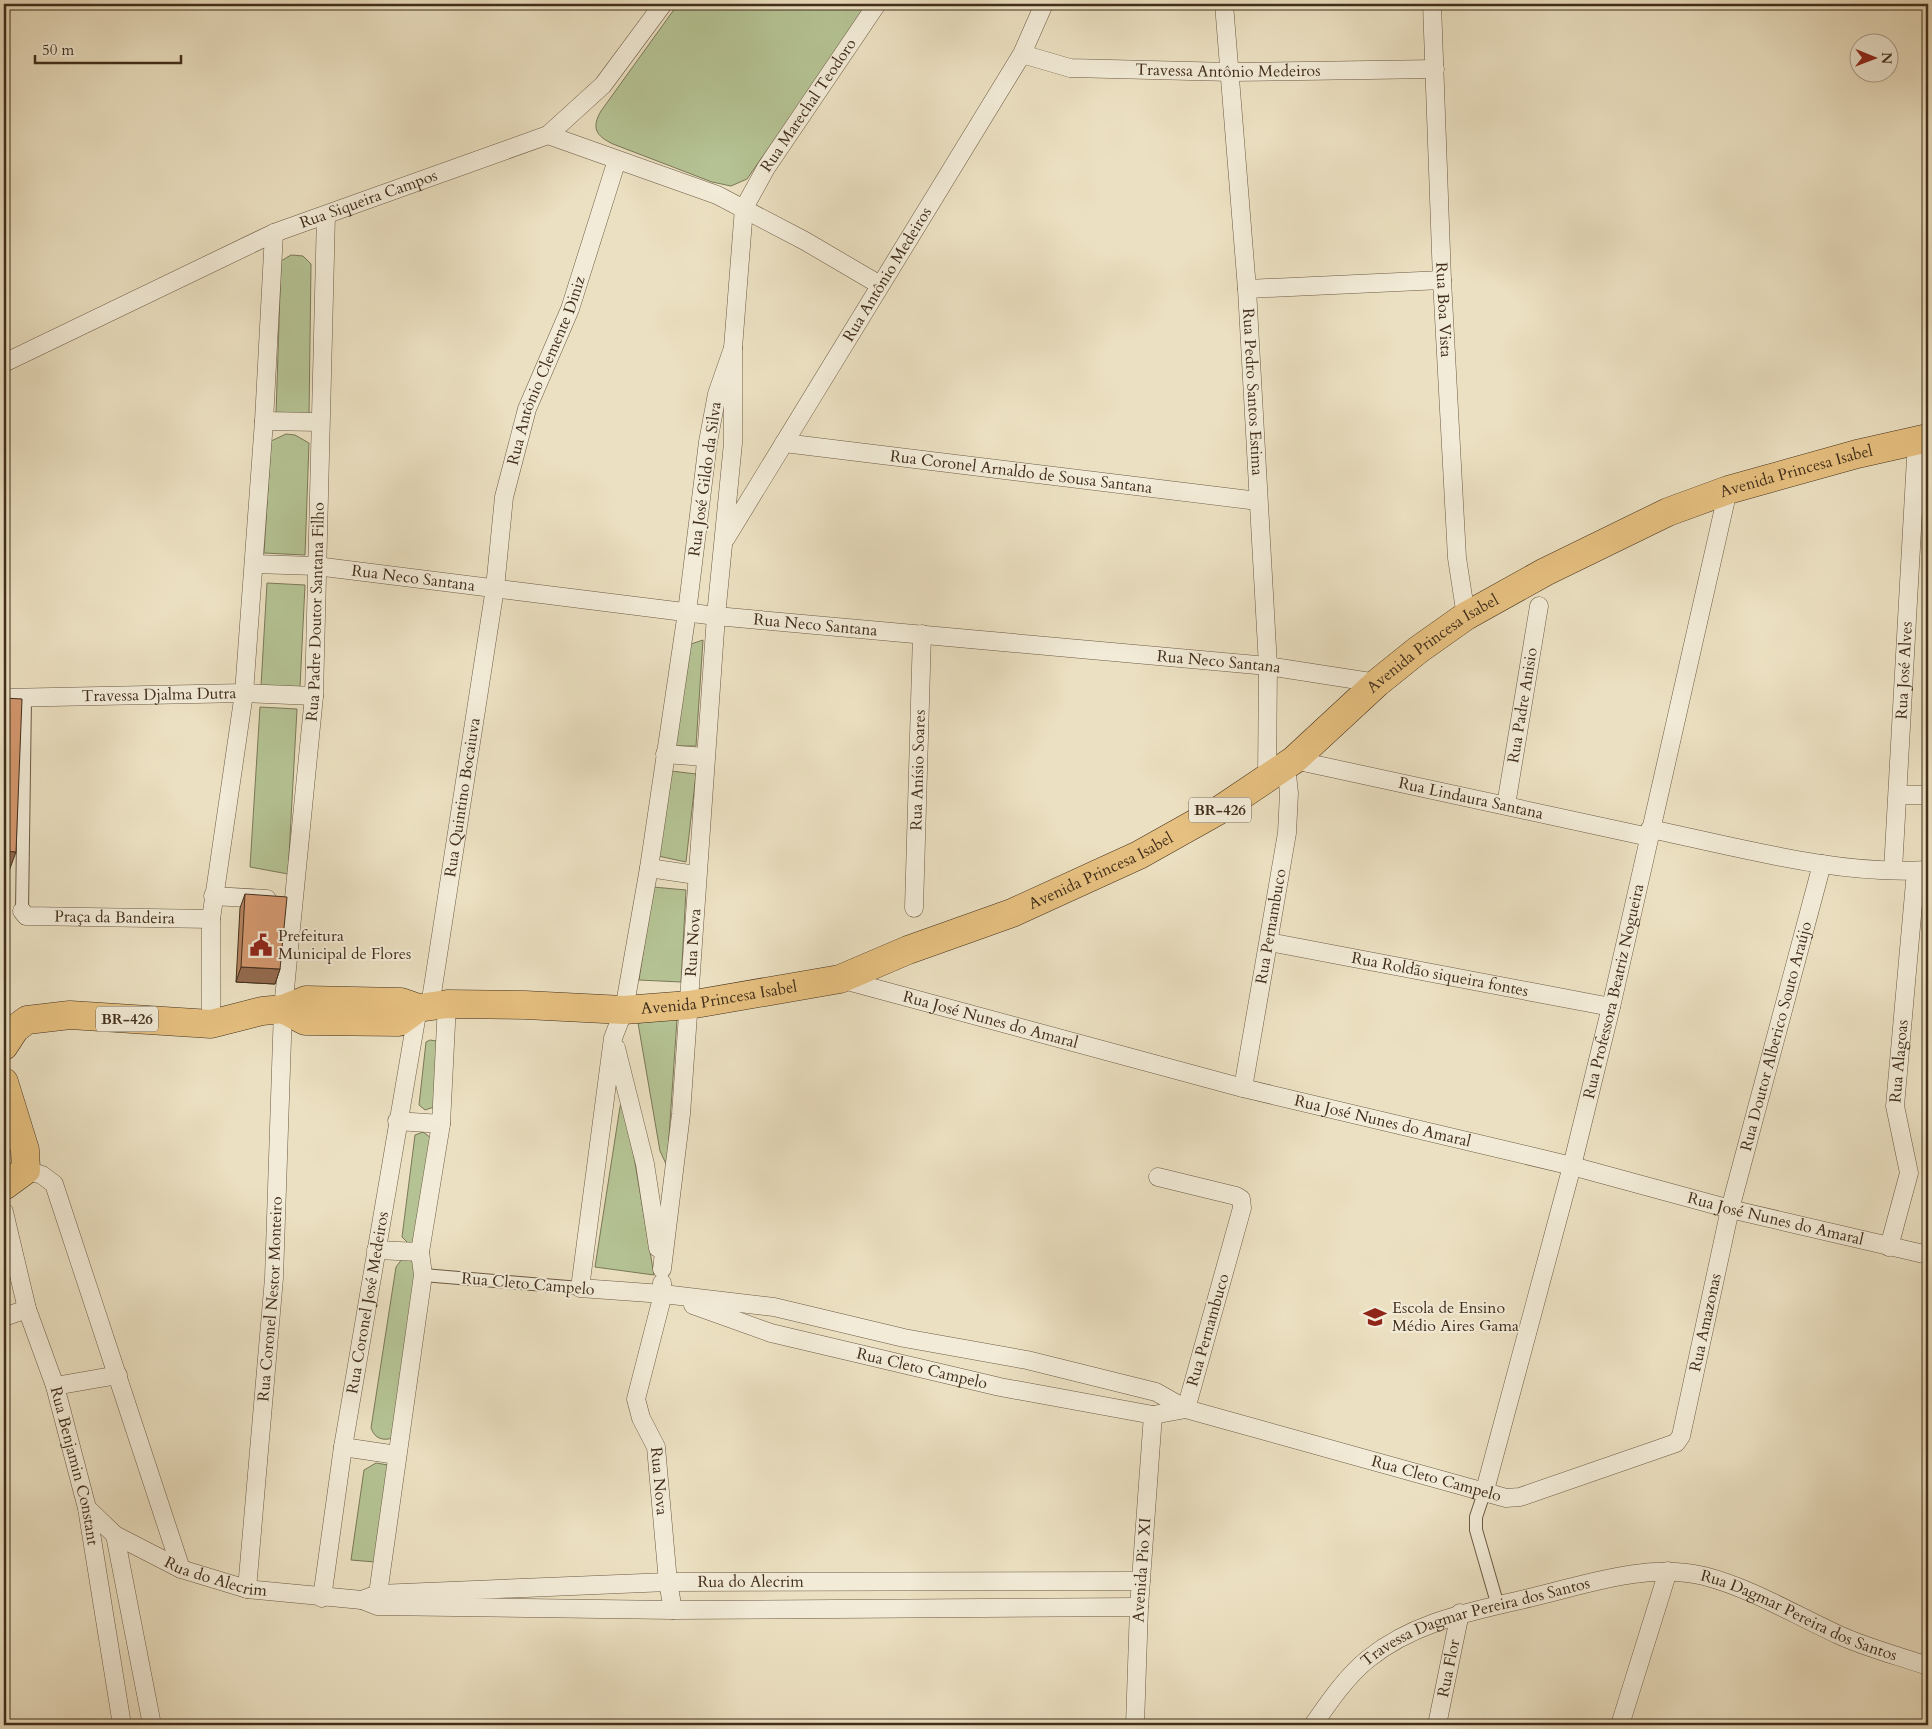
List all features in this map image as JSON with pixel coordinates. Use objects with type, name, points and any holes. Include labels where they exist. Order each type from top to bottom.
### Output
[{"type":"main road","name":"Avenida Princesa Isabel","points":[[4,1046],[15,1029],[27,1020],[70,1015],[211,1024],[262,1011],[283,1009],[306,1000],[401,1002],[432,1006],[525,1005],[624,1010],[689,1005],[840,979],[908,950],[1012,912],[1139,855],[1221,810],[1282,769],[1377,683],[1466,616],[1545,572],[1660,516],[1728,490],[1857,454],[1923,439]]},
{"type":"main road","points":[[4,1082],[25,1150],[26,1170],[4,1186]]},
{"type":"street","points":[[663,4],[603,85],[548,135],[717,195],[744,208],[880,285]]},
{"type":"street","name":"Rua Marechal Teodoro","points":[[744,208],[766,168],[877,4]]},
{"type":"street","name":"Rua Pedro Santos Estima","points":[[1224,4],[1231,72],[1247,289],[1268,666],[1282,769]]},
{"type":"street","name":"Rua Boa Vista","points":[[1432,4],[1442,280],[1457,558],[1466,616]]},
{"type":"street","name":"Rua Antônio Medeiros","points":[[724,541],[1022,54],[1037,7]]},
{"type":"street","name":"Travessa Antônio Medeiros","points":[[1022,54],[1070,68],[1231,72],[1435,69]]},
{"type":"street","name":"Rua Siqueira Campos","points":[[4,363],[274,233],[548,135]]},
{"type":"street","name":"Rua Antônio Clemente Diniz","points":[[495,588],[504,496],[528,409],[570,309],[617,160]]},
{"type":"street","name":"Rua José Gildo da Silva","points":[[716,616],[733,443],[733,348],[744,208]]},
{"type":"street","name":"Rua Padre Doutor Santana Filho","points":[[283,1009],[314,696],[319,422],[326,215]]},
{"type":"street","points":[[211,1024],[210,918],[244,694],[264,421],[274,233]]},
{"type":"street","points":[[1247,289],[1442,280]]},
{"type":"street","name":"Rua José Gildo da Silva","points":[[686,612],[716,394],[733,348]]},
{"type":"street","points":[[264,421],[319,422]]},
{"type":"street","name":"Rua José Alves","points":[[1893,870],[1923,439]]},
{"type":"street","points":[[708,442],[733,443]]},
{"type":"street","name":"Rua Coronel Arnaldo de Sousa Santana","points":[[784,443],[1258,501]]},
{"type":"street","name":"Rua Professora Beatriz Nogueira","points":[[1485,1490],[1572,1166],[1611,1007],[1728,490]]},
{"type":"street","points":[[701,494],[728,496]]},
{"type":"street","name":"Rua Neco Santana","points":[[254,564],[316,566],[716,616],[1268,666],[1377,683]]},
{"type":"street","name":"Rua Quintino Bocaiuva","points":[[432,1006],[495,588]]},
{"type":"street","name":"Rua Padre Anisio","points":[[1506,805],[1539,606]]},
{"type":"street","points":[[580,1288],[613,1038],[624,1010],[649,868],[686,612]]},
{"type":"street","name":"Rua Nova","points":[[662,1269],[681,1114],[696,875],[716,616]]},
{"type":"street","name":"Rua Anísio Soares","points":[[914,908],[922,634]]},
{"type":"street","name":"Travessa Djalma Dutra","points":[[4,698],[244,694],[314,696]]},
{"type":"street","points":[[22,911],[25,698]]},
{"type":"street","points":[[665,754],[705,757]]},
{"type":"street","name":"Rua Lindaura Santana","points":[[1282,769],[1506,805],[1822,864],[1922,871]]},
{"type":"street","name":"Rua Pernambuco","points":[[1243,1088],[1287,832],[1289,793],[1282,769]]},
{"type":"street","points":[[1898,796],[1928,795]]},
{"type":"street","name":"Rua Doutor Alberico Souto Araújo","points":[[1730,1209],[1822,864]]},
{"type":"street","points":[[649,868],[696,875]]},
{"type":"street","name":"Rua Alagoas","points":[[1889,1247],[1909,1173],[1895,1106],[1922,871]]},
{"type":"street","points":[[214,896],[293,901]]},
{"type":"street","name":"Praça da Bandeira","points":[[22,911],[26,916],[210,918]]},
{"type":"street","name":"Rua Roldão siqueira fontes","points":[[1268,942],[1611,1007]]},
{"type":"street","name":"Rua José Nunes do Amaral","points":[[840,979],[1243,1088],[1572,1166],[1730,1209],[1928,1255]]},
{"type":"street","points":[[370,1597],[397,1455],[422,1275],[420,1252],[441,1124],[432,1006]]},
{"type":"street","name":"Rua Coronel José Medeiros","points":[[322,1598],[343,1447],[397,1121],[432,1006]]},
{"type":"street","name":"Rua Coronel Nestor Monteiro","points":[[247,1589],[274,1278],[283,1009]]},
{"type":"street","name":"Rua Nova","points":[[613,1038],[645,1164],[662,1269],[663,1294],[636,1399],[641,1418],[656,1447],[668,1582],[673,1610]]},
{"type":"street","points":[[397,1121],[441,1124]]},
{"type":"street","points":[[26,1170],[42,1175],[54,1184],[181,1568]]},
{"type":"street","name":"Rua Pernambuco","points":[[1158,1178],[1236,1196],[1241,1199],[1242,1208],[1186,1409]]},
{"type":"street","name":"Rua Amazonas","points":[[1682,1436],[1730,1209]]},
{"type":"street","name":"Rua Benjamin Constant","points":[[4,1212],[27,1309],[55,1386],[87,1508],[122,1725]]},
{"type":"street","points":[[376,1250],[420,1252]]},
{"type":"street","name":"Rua Cleto Campelo","points":[[422,1275],[663,1294],[774,1308],[904,1338],[1027,1360],[1156,1392],[1186,1409],[1485,1490],[1506,1498],[1520,1497],[1676,1443],[1682,1436]]},
{"type":"street","name":"Rua Cleto Campelo","points":[[663,1294],[771,1333],[1000,1387],[1153,1415],[1186,1409]]},
{"type":"street","points":[[4,1317],[27,1309]]},
{"type":"street","points":[[55,1386],[118,1375]]},
{"type":"street","name":"Avenida Pio XI","points":[[1135,1725],[1139,1607],[1153,1415]]},
{"type":"street","points":[[343,1447],[397,1455]]},
{"type":"street","points":[[1485,1490],[1476,1517],[1476,1530],[1498,1606]]},
{"type":"street","name":"Rua do Alecrim","points":[[87,1508],[115,1535],[181,1568],[247,1589],[322,1598],[668,1582],[1141,1581]]},
{"type":"street","name":"Rua Benjamin Constant","points":[[115,1535],[152,1725]]},
{"type":"street","points":[[1620,1725],[1668,1571]]},
{"type":"street","name":"Travessa Dagmar Pereira dos Santos","points":[[1312,1725],[1339,1689],[1368,1659],[1411,1632],[1460,1613],[1498,1606],[1628,1574],[1668,1571]]},
{"type":"street","name":"Rua Dagmar Pereira dos Santos","points":[[1668,1571],[1704,1576],[1742,1589],[1842,1636],[1920,1663]]},
{"type":"street","points":[[936,1580],[939,1608]]},
{"type":"street","name":"Rua do Alecrim","points":[[370,1597],[377,1606],[673,1610],[1139,1607]]},
{"type":"street","name":"Rua Flor","points":[[1436,1725],[1460,1613]]},
{"type":"street","points":[[1920,1663],[1928,1650]]},
{"type":"green space","points":[[678,4],[868,4],[747,179],[731,186],[712,182],[613,144],[599,135],[597,131],[596,122],[601,111]]},
{"type":"green space","points":[[291,255],[303,256],[311,264],[309,416],[276,415],[281,261]]},
{"type":"green space","points":[[286,434],[295,435],[309,443],[305,555],[264,553],[271,441]]},
{"type":"green space","points":[[267,583],[305,585],[300,687],[261,686]]},
{"type":"green space","points":[[703,640],[696,746],[673,746],[685,646]]},
{"type":"green space","points":[[260,707],[297,709],[288,874],[250,867]]},
{"type":"green space","points":[[671,771],[696,774],[686,862],[658,856]]},
{"type":"green space","points":[[653,887],[686,890],[681,982],[639,980]]},
{"type":"green space","points":[[677,1019],[667,1166],[660,1151],[638,1023]]},
{"type":"green space","points":[[430,1040],[437,1041],[434,1107],[425,1110],[419,1105],[426,1042]]},
{"type":"green space","points":[[624,1098],[654,1275],[595,1267],[620,1107]]},
{"type":"green space","points":[[423,1132],[431,1138],[413,1243],[408,1243],[402,1237],[415,1135]]},
{"type":"green space","points":[[402,1259],[410,1259],[417,1267],[393,1438],[383,1439],[377,1437],[371,1428],[396,1267]]},
{"type":"green space","points":[[376,1463],[388,1465],[387,1563],[351,1560],[364,1470]]},
{"type":"building","points":[[4,698],[22,699],[16,852],[4,851]]},
{"type":"building","name":"Prefeitura Municipal de Flores","points":[[245,894],[287,897],[280,969],[241,967]]},
{"type":"place","name":"Prefeitura Municipal de Flores","points":[[261,945]]},
{"type":"place","name":"Escola de Ensino Médio Aires Gama","points":[[1375,1317]]}]
